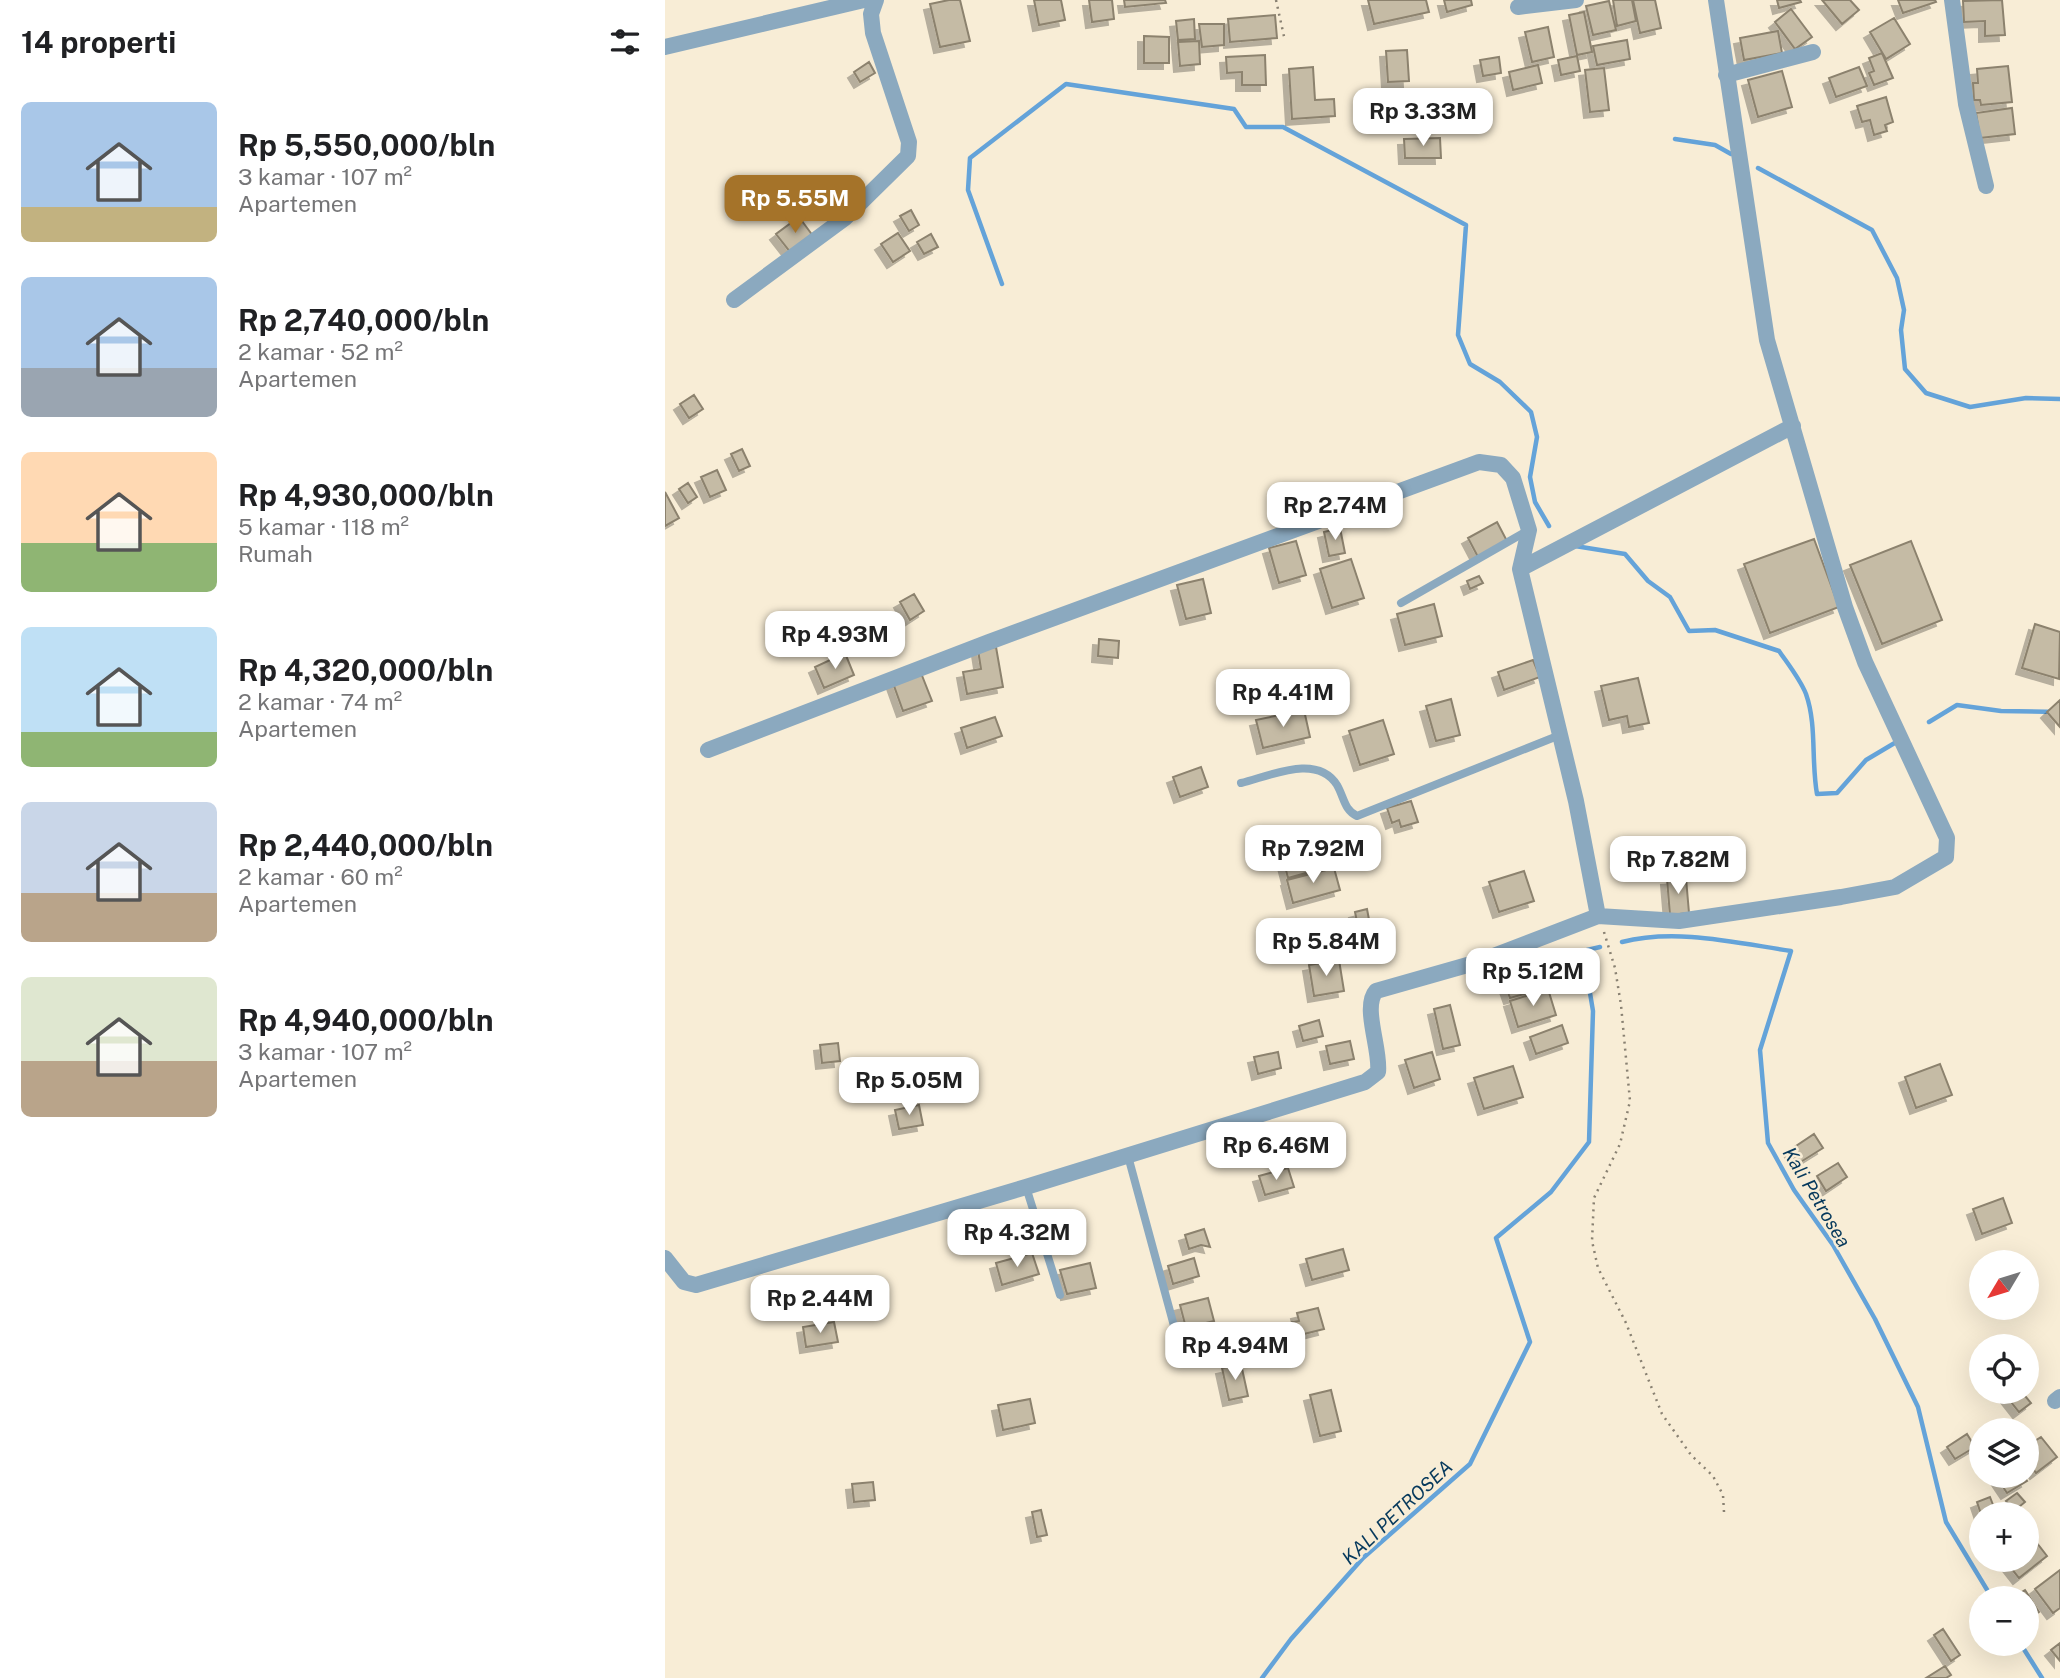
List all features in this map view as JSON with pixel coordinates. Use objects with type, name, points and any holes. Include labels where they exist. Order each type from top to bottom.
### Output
[{"type":"street","points":[[665,47],[864,0]]},
{"type":"street","points":[[734,299],[845,218],[908,156],[909,142],[873,33],[871,14],[876,0]]},
{"type":"street","points":[[1518,7],[1576,0]]},
{"type":"street","points":[[665,1258],[684,1282],[696,1285],[1128,1156],[1374,1077],[1378,1072],[1379,1055],[1371,1000],[1376,991],[1478,962],[1598,916],[1679,921],[1841,897],[1895,887],[1946,857],[1947,838],[1865,662],[1845,607],[1767,340],[1716,0]]},
{"type":"street","points":[[1952,0],[1966,104],[1986,186]]},
{"type":"street","points":[[1726,75],[1813,52]]},
{"type":"street","points":[[1520,569],[1793,426]]},
{"type":"street","points":[[708,750],[989,642],[1479,463],[1492,461],[1507,470],[1513,478],[1529,530],[1520,569],[1560,735],[1598,916]]},
{"type":"lane","points":[[1401,603],[1529,530]]},
{"type":"lane","points":[[1241,783],[1304,767],[1315,769],[1337,784],[1347,810],[1357,817],[1560,735]]},
{"type":"lane","points":[[1128,1156],[1177,1337]]},
{"type":"lane","points":[[1026,1187],[1060,1295]]},
{"type":"path","points":[[1276,0],[1286,41]]},
{"type":"path","points":[[1598,916],[1615,968],[1630,1101],[1620,1144],[1594,1198],[1592,1241],[1598,1268],[1626,1322],[1662,1414],[1691,1455],[1713,1476],[1723,1495],[1724,1512]]},
{"type":"building","points":[[960,0],[970,41],[940,47],[930,4]]},
{"type":"building","points":[[1034,0],[1061,0],[1065,20],[1039,25]]},
{"type":"building","points":[[1089,0],[1112,0],[1114,19],[1092,22]]},
{"type":"building","points":[[1124,0],[1165,0],[1166,3],[1125,7]]},
{"type":"building","points":[[1368,0],[1426,0],[1429,12],[1374,24]]},
{"type":"building","points":[[1444,0],[1471,0],[1472,5],[1447,12]]},
{"type":"building","points":[[1613,0],[1632,0],[1636,21],[1617,26]]},
{"type":"building","points":[[1633,0],[1655,0],[1661,28],[1640,33]]},
{"type":"building","points":[[1777,0],[1800,0],[1801,2],[1779,8]]},
{"type":"building","points":[[1822,0],[1850,0],[1859,10],[1842,24]]},
{"type":"building","points":[[1898,0],[1935,0],[1936,2],[1903,13]]},
{"type":"building","points":[[2002,0],[2005,35],[1985,36],[1985,21],[1964,22],[1963,1]]},
{"type":"building","points":[[1609,1],[1616,30],[1593,35],[1586,6]]},
{"type":"building","points":[[1791,9],[1812,37],[1795,49],[1775,22]]},
{"type":"building","points":[[1584,12],[1592,52],[1577,55],[1569,15]]},
{"type":"building","points":[[1275,15],[1277,38],[1230,42],[1228,19]]},
{"type":"building","points":[[1894,18],[1910,44],[1886,59],[1870,32]]},
{"type":"building","points":[[1194,19],[1195,39],[1178,40],[1176,21]]},
{"type":"building","points":[[1199,24],[1224,24],[1224,45],[1202,47]]},
{"type":"building","points":[[1548,27],[1554,57],[1532,62],[1525,32]]},
{"type":"building","points":[[1778,31],[1782,53],[1744,60],[1740,38]]},
{"type":"building","points":[[1144,36],[1169,37],[1169,63],[1144,63]]},
{"type":"building","points":[[1627,40],[1630,59],[1597,65],[1593,46]]},
{"type":"building","points":[[1199,41],[1200,64],[1180,66],[1178,42]]},
{"type":"building","points":[[1407,50],[1409,81],[1388,82],[1386,51]]},
{"type":"building","points":[[1882,53],[1893,78],[1874,85],[1869,73],[1874,71],[1869,58]]},
{"type":"building","points":[[1265,55],[1266,85],[1242,85],[1242,72],[1227,73],[1226,57]]},
{"type":"building","points":[[1577,56],[1580,71],[1561,75],[1558,60]]},
{"type":"building","points":[[1499,57],[1501,73],[1483,76],[1480,60]]},
{"type":"building","points":[[869,62],[875,73],[860,82],[854,72]]},
{"type":"building","points":[[1538,65],[1542,83],[1513,90],[1509,72]]},
{"type":"building","points":[[2008,66],[2012,102],[1981,105],[1980,100],[1974,100],[1973,83],[1978,83],[1977,69]]},
{"type":"building","points":[[1313,67],[1315,100],[1334,99],[1335,116],[1292,119],[1289,69]]},
{"type":"building","points":[[1859,67],[1867,86],[1836,97],[1829,78]]},
{"type":"building","points":[[1604,68],[1609,110],[1590,112],[1585,70]]},
{"type":"building","points":[[1782,71],[1792,107],[1758,117],[1748,80]]},
{"type":"building","points":[[1886,97],[1893,122],[1885,125],[1887,131],[1874,135],[1870,120],[1862,122],[1857,106]]},
{"type":"building","points":[[2012,108],[2015,134],[1980,138],[1976,113]]},
{"type":"building","points":[[1440,138],[1441,158],[1405,158],[1404,139]]},
{"type":"building","points":[[911,210],[919,225],[909,231],[900,216]]},
{"type":"building","points":[[799,217],[813,236],[791,253],[776,234]]},
{"type":"building","points":[[898,233],[910,251],[893,262],[881,244]]},
{"type":"building","points":[[931,234],[938,247],[924,254],[917,242]]},
{"type":"building","points":[[694,395],[703,409],[689,418],[680,404]]},
{"type":"building","points":[[742,449],[750,466],[739,471],[731,454]]},
{"type":"building","points":[[717,470],[726,490],[710,497],[701,477]]},
{"type":"building","points":[[688,483],[697,497],[688,503],[679,489]]},
{"type":"building","points":[[665,492],[679,518],[665,526]]},
{"type":"building","points":[[1497,522],[1507,541],[1478,557],[1468,538]]},
{"type":"building","points":[[1340,528],[1345,553],[1329,556],[1324,532]]},
{"type":"building","points":[[1814,539],[1839,607],[1770,633],[1744,564]]},
{"type":"building","points":[[1296,541],[1306,575],[1279,583],[1269,548]]},
{"type":"building","points":[[1911,541],[1942,620],[1882,644],[1850,565]]},
{"type":"building","points":[[1351,559],[1364,598],[1332,608],[1320,569]]},
{"type":"building","points":[[1479,576],[1483,583],[1470,589],[1467,581]]},
{"type":"building","points":[[1203,579],[1211,613],[1186,619],[1177,585]]},
{"type":"building","points":[[914,594],[924,611],[910,620],[900,602]]},
{"type":"building","points":[[1434,604],[1442,636],[1405,645],[1397,614]]},
{"type":"building","points":[[2035,624],[2060,632],[2059,679],[2022,668]]},
{"type":"building","points":[[1099,639],[1119,641],[1118,658],[1098,656]]},
{"type":"building","points":[[996,647],[1003,687],[967,694],[963,672],[981,669],[978,650]]},
{"type":"building","points":[[845,653],[854,675],[824,688],[815,667]]},
{"type":"building","points":[[1533,660],[1540,677],[1504,690],[1498,672]]},
{"type":"building","points":[[921,673],[932,701],[903,711],[893,683]]},
{"type":"building","points":[[1638,678],[1649,723],[1629,727],[1627,716],[1609,720],[1601,686]]},
{"type":"building","points":[[1451,699],[1460,735],[1436,741],[1426,706]]},
{"type":"building","points":[[2060,700],[2060,727],[2047,712]]},
{"type":"building","points":[[1304,710],[1310,737],[1263,748],[1256,720]]},
{"type":"building","points":[[995,717],[1002,736],[967,748],[961,728]]},
{"type":"building","points":[[1383,720],[1394,754],[1360,765],[1349,731]]},
{"type":"building","points":[[1201,767],[1208,787],[1180,797],[1173,777]]},
{"type":"building","points":[[1411,801],[1418,822],[1401,827],[1399,820],[1392,823],[1387,808]]},
{"type":"building","points":[[1328,842],[1335,865],[1288,878],[1282,855]]},
{"type":"building","points":[[1334,868],[1340,890],[1293,903],[1287,880]]},
{"type":"building","points":[[1524,871],[1534,901],[1499,912],[1489,882]]},
{"type":"building","points":[[1686,878],[1689,913],[1670,915],[1667,879]]},
{"type":"building","points":[[1367,909],[1370,925],[1358,927],[1355,912]]},
{"type":"building","points":[[1339,960],[1344,991],[1314,996],[1309,965]]},
{"type":"building","points":[[1530,976],[1535,991],[1510,998],[1505,984]]},
{"type":"building","points":[[1548,989],[1556,1015],[1518,1027],[1510,1001]]},
{"type":"building","points":[[1450,1005],[1460,1045],[1443,1049],[1434,1009]]},
{"type":"building","points":[[1319,1020],[1323,1036],[1303,1041],[1299,1026]]},
{"type":"building","points":[[1562,1025],[1568,1043],[1536,1054],[1530,1037]]},
{"type":"building","points":[[1350,1041],[1354,1059],[1330,1064],[1326,1046]]},
{"type":"building","points":[[838,1043],[840,1061],[822,1063],[820,1045]]},
{"type":"building","points":[[1278,1052],[1281,1068],[1258,1074],[1254,1057]]},
{"type":"building","points":[[1432,1052],[1440,1079],[1414,1088],[1405,1060]]},
{"type":"building","points":[[1940,1064],[1952,1095],[1916,1108],[1905,1077]]},
{"type":"building","points":[[1513,1066],[1523,1097],[1484,1109],[1474,1078]]},
{"type":"building","points":[[919,1105],[923,1125],[899,1129],[895,1110]]},
{"type":"building","points":[[1814,1134],[1823,1148],[1799,1163],[1790,1150]]},
{"type":"building","points":[[1838,1163],[1847,1177],[1826,1191],[1817,1176]]},
{"type":"building","points":[[1288,1168],[1294,1187],[1265,1195],[1259,1176]]},
{"type":"building","points":[[2003,1198],[2012,1223],[1982,1234],[1973,1209]]},
{"type":"building","points":[[1204,1229],[1210,1247],[1201,1245],[1189,1249],[1185,1235]]},
{"type":"building","points":[[1343,1249],[1349,1270],[1312,1280],[1306,1259]]},
{"type":"building","points":[[1032,1253],[1039,1274],[1002,1285],[996,1263]]},
{"type":"building","points":[[1194,1258],[1199,1276],[1173,1284],[1168,1266]]},
{"type":"building","points":[[1090,1263],[1096,1288],[1067,1294],[1060,1270]]},
{"type":"building","points":[[1208,1298],[1214,1321],[1186,1328],[1180,1305]]},
{"type":"building","points":[[1318,1308],[1324,1329],[1296,1336],[1292,1322],[1299,1321],[1297,1313]]},
{"type":"building","points":[[834,1322],[838,1342],[806,1347],[803,1327]]},
{"type":"building","points":[[1241,1364],[1248,1396],[1229,1400],[1222,1368]]},
{"type":"building","points":[[1331,1390],[1341,1431],[1320,1436],[1310,1395]]},
{"type":"building","points":[[1030,1399],[1035,1423],[1003,1430],[998,1405]]},
{"type":"building","points":[[2013,1404],[2030,1404],[2019,1412]]},
{"type":"building","points":[[1967,1434],[1969,1437],[1969,1451],[1955,1459],[1947,1447]]},
{"type":"building","points":[[2041,1437],[2057,1457],[2039,1471]]},
{"type":"building","points":[[873,1482],[875,1500],[854,1502],[852,1484]]},
{"type":"building","points":[[2017,1493],[2025,1502],[2007,1502]]},
{"type":"building","points":[[1990,1497],[1992,1502],[1977,1502]]},
{"type":"building","points":[[1041,1510],[1047,1535],[1037,1537],[1032,1512]]},
{"type":"building","points":[[2039,1546],[2047,1556],[2039,1562]]},
{"type":"building","points":[[2060,1570],[2060,1608],[2053,1613],[2039,1594],[2039,1586]]},
{"type":"building","points":[[2014,1572],[2027,1572],[2019,1578]]},
{"type":"building","points":[[1943,1629],[1960,1655],[1951,1661],[1934,1635]]},
{"type":"building","points":[[2060,1643],[2060,1661],[2051,1650]]},
{"type":"building","points":[[1945,1666],[1951,1675],[1946,1678],[1926,1678]]},
{"type":"waterway","points":[[1002,284],[968,190],[970,158],[1066,84],[1234,109],[1246,127],[1283,127],[1466,225],[1458,335],[1470,364],[1500,382],[1531,412],[1537,437],[1530,477],[1535,502],[1549,526]]},
{"type":"waterway","points":[[1675,139],[1715,145],[1731,154]]},
{"type":"waterway","points":[[1758,168],[1872,230],[1897,278],[1904,310],[1901,330],[1905,369],[1926,393],[1970,407],[2026,398],[2060,399]]},
{"type":"waterway","points":[[1575,546],[1625,554],[1648,581],[1670,597],[1689,631],[1715,630],[1779,651],[1806,694],[1813,731],[1817,794],[1837,793],[1866,760],[1898,741]]},
{"type":"waterway","points":[[1929,722],[1957,705],[2001,711],[2060,712]]},
{"type":"waterway","name":"Kali Petrosea","points":[[1622,942],[1664,936],[1685,937],[1791,951],[1760,1050],[1768,1143],[1794,1190],[1833,1245],[1875,1319],[1918,1407],[1946,1522],[1985,1586]]},
{"type":"waterway","name":"KALI PETROSEA","points":[[1262,1678],[1291,1639],[1363,1558],[1470,1464],[1530,1342],[1496,1238],[1551,1192],[1589,1142],[1593,1011],[1583,951],[1600,947]]},
{"type":"waterway","name":"Kali Petrosea","points":[[2028,1656],[2042,1678]]}]
